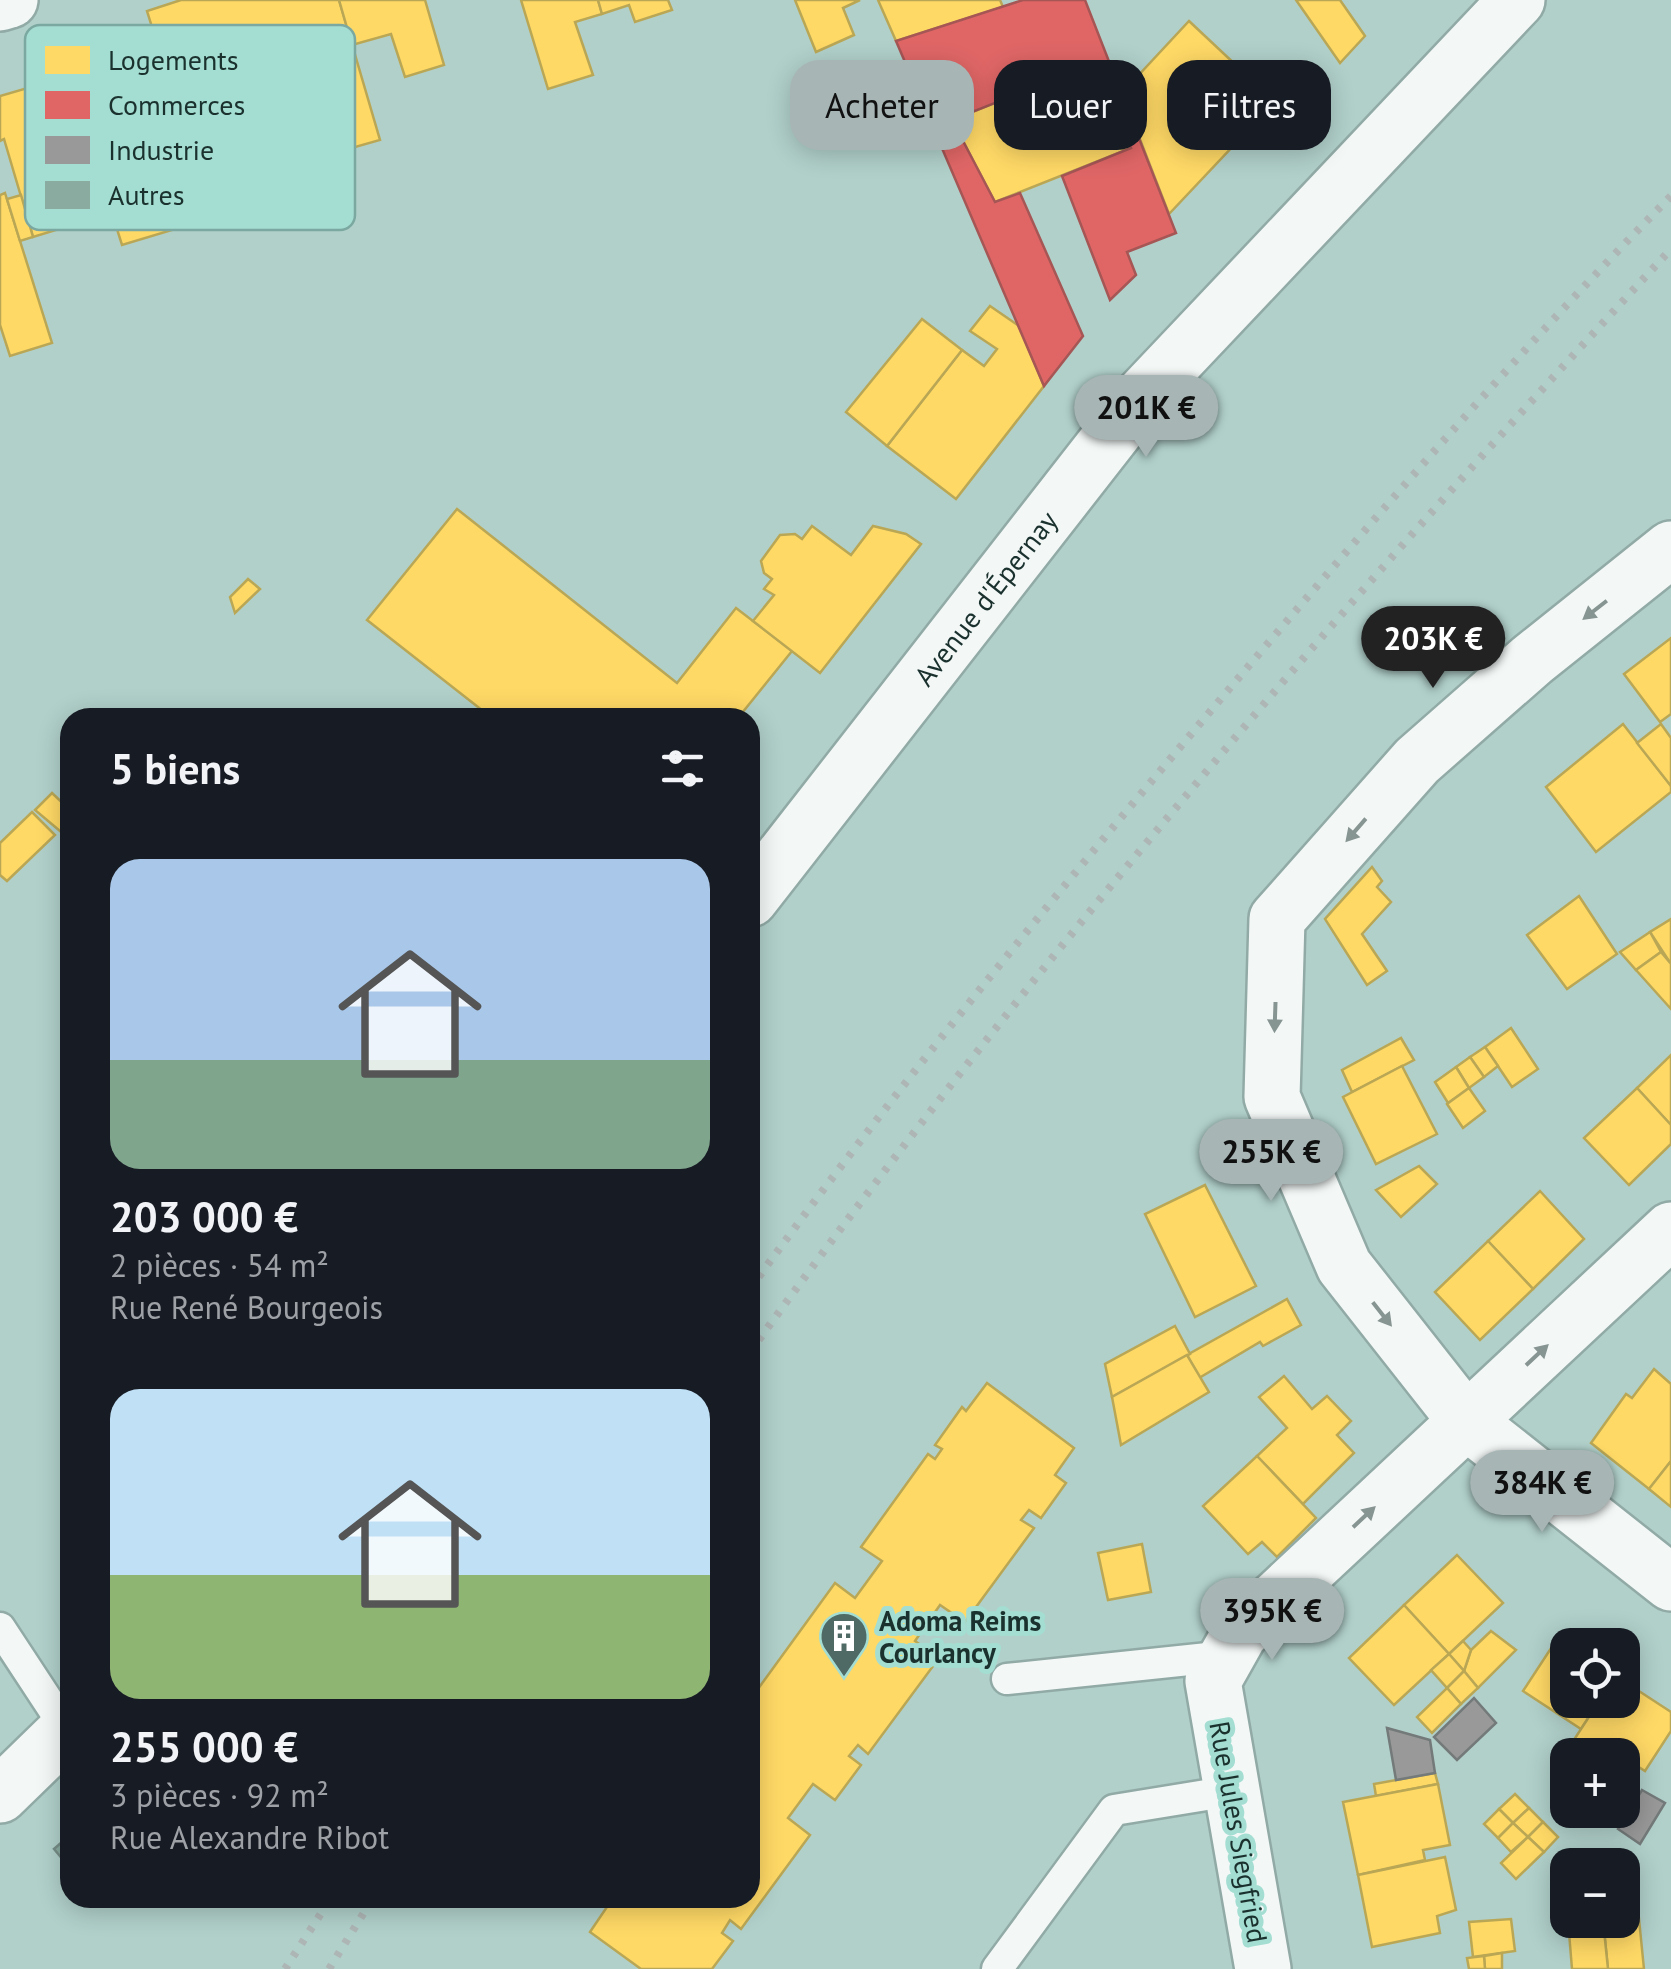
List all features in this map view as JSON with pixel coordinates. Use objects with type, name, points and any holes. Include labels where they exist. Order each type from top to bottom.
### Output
[{"type":"street","points":[[0,3],[10,0]]},
{"type":"street","name":"Avenue d'Épernay","points":[[760,887],[1144,394],[1517,0]]},
{"type":"street","points":[[1671,549],[1532,660],[1417,761],[1277,920],[1272,1097],[1344,1266],[1466,1421],[1671,1583]]},
{"type":"street","name":"Rue Jules Siegfried","points":[[1263,1969],[1212,1682],[1240,1633],[1671,1230]]},
{"type":"street","points":[[0,1795],[60,1737]]},
{"type":"lane","points":[[0,1628],[60,1715]]},
{"type":"lane","points":[[1007,1679],[1227,1656]]},
{"type":"lane","points":[[996,1969],[1114,1810],[1232,1791]]},
{"type":"building: Logements","points":[[181,0],[339,0],[346,25],[151,25],[147,11]]},
{"type":"building: Logements","points":[[339,0],[425,0],[444,65],[405,77],[391,34],[355,44],[355,25],[346,25]]},
{"type":"building: Logements","points":[[521,0],[598,0],[602,14],[575,22],[593,75],[548,89]]},
{"type":"building: Logements","points":[[598,0],[668,0],[672,10],[635,22],[629,5],[602,14]]},
{"type":"building: Logements","points":[[795,0],[860,0],[843,8],[854,35],[816,52]]},
{"type":"building: Logements","points":[[878,0],[1000,0],[1003,7],[896,41]]},
{"type":"building: Logements","points":[[1296,0],[1340,0],[1365,36],[1340,63]]},
{"type":"building: Logements","points":[[1189,21],[1231,60],[1167,60],[1167,150],[1229,150],[1169,214],[1144,150],[1147,66]]},
{"type":"building: Logements","points":[[355,55],[380,140],[355,147]]},
{"type":"building: Logements","points":[[25,89],[25,210],[4,139],[0,141],[0,96]]},
{"type":"building: Logements","points":[[994,103],[994,150],[1126,150],[995,202],[968,150],[974,150],[974,111]]},
{"type":"building: Logements","points":[[5,193],[52,343],[10,356],[0,325],[0,195]]},
{"type":"building: Logements","points":[[21,195],[25,230],[31,230],[33,237],[20,241],[7,199]]},
{"type":"building: Logements","points":[[31,230],[56,230],[33,237]]},
{"type":"building: Logements","points":[[117,230],[172,230],[122,245]]},
{"type":"building: Logements","points":[[990,306],[1019,326],[1044,386],[956,499],[887,446],[962,350],[984,366],[997,349],[970,331]]},
{"type":"building: Logements","points":[[922,319],[962,350],[887,446],[846,412]]},
{"type":"building: Logements","points":[[457,509],[677,683],[736,608],[792,651],[746,708],[479,708],[367,620]]},
{"type":"building: Logements","points":[[812,526],[851,555],[873,526],[906,534],[921,544],[820,673],[753,621],[774,595],[764,589],[772,579],[764,573],[761,561],[780,535],[795,534],[802,539]]},
{"type":"building: Logements","points":[[248,579],[260,589],[235,613],[230,597]]},
{"type":"building: Logements","points":[[1671,638],[1671,714],[1660,722],[1624,674]]},
{"type":"building: Logements","points":[[1623,724],[1671,786],[1671,792],[1596,852],[1546,787]]},
{"type":"building: Logements","points":[[1661,724],[1671,738],[1671,786],[1637,743]]},
{"type":"building: Logements","points":[[52,793],[60,801],[60,831],[35,810]]},
{"type":"building: Logements","points":[[32,812],[55,835],[7,881],[0,875],[0,843]]},
{"type":"building: Logements","points":[[1372,867],[1382,881],[1377,887],[1391,902],[1362,934],[1387,971],[1367,985],[1325,919]]},
{"type":"building: Logements","points":[[1579,896],[1617,954],[1567,989],[1527,935]]},
{"type":"building: Logements","points":[[1671,919],[1671,964],[1650,932]]},
{"type":"building: Logements","points":[[1650,932],[1661,952],[1636,970],[1620,952]]},
{"type":"building: Logements","points":[[1661,952],[1671,964],[1671,1009],[1636,970]]},
{"type":"building: Logements","points":[[1511,1028],[1538,1069],[1512,1087],[1485,1047]]},
{"type":"building: Logements","points":[[1401,1038],[1414,1060],[1352,1092],[1342,1070]]},
{"type":"building: Logements","points":[[1485,1047],[1498,1066],[1484,1077],[1470,1057]]},
{"type":"building: Logements","points":[[1671,1055],[1671,1125],[1637,1088]]},
{"type":"building: Logements","points":[[1470,1057],[1484,1077],[1469,1088],[1456,1067]]},
{"type":"building: Logements","points":[[1402,1066],[1437,1134],[1376,1164],[1343,1097]]},
{"type":"building: Logements","points":[[1456,1067],[1469,1088],[1448,1103],[1435,1082]]},
{"type":"building: Logements","points":[[1469,1088],[1485,1111],[1463,1128],[1447,1104]]},
{"type":"building: Logements","points":[[1637,1088],[1671,1125],[1671,1144],[1629,1185],[1584,1138]]},
{"type":"building: Logements","points":[[1419,1166],[1437,1184],[1401,1217],[1376,1190]]},
{"type":"building: Logements","points":[[1205,1185],[1256,1286],[1195,1317],[1145,1214]]},
{"type":"building: Logements","points":[[1540,1191],[1584,1239],[1533,1289],[1488,1241]]},
{"type":"building: Logements","points":[[1488,1241],[1533,1289],[1480,1340],[1435,1292]]},
{"type":"building: Logements","points":[[1287,1299],[1301,1325],[1263,1346],[1260,1342],[1199,1378],[1187,1355]]},
{"type":"building: Logements","points":[[1175,1326],[1190,1354],[1112,1397],[1105,1364]]},
{"type":"building: Logements","points":[[1187,1355],[1209,1392],[1121,1445],[1112,1397]]},
{"type":"building: Logements","points":[[1654,1369],[1671,1384],[1671,1461],[1649,1489],[1591,1443],[1626,1394],[1632,1398]]},
{"type":"building: Logements","points":[[1284,1376],[1312,1409],[1327,1396],[1351,1421],[1337,1435],[1354,1453],[1303,1504],[1257,1456],[1287,1428],[1259,1397]]},
{"type":"building: Logements","name":"Adoma Reims Courlancy","points":[[987,1383],[1074,1448],[1055,1475],[1066,1483],[1041,1518],[1029,1510],[1021,1520],[1034,1528],[965,1622],[940,1605],[915,1641],[939,1658],[868,1754],[858,1745],[849,1756],[861,1765],[835,1800],[813,1784],[788,1818],[810,1835],[760,1903],[760,1686],[835,1583],[855,1598],[882,1561],[861,1547],[928,1454],[935,1459],[942,1449],[935,1445],[962,1407],[966,1411]]},
{"type":"building: Logements","points":[[1257,1456],[1316,1518],[1277,1557],[1262,1542],[1248,1554],[1203,1506]]},
{"type":"building: Logements","points":[[1671,1461],[1671,1507],[1649,1489]]},
{"type":"building: Logements","points":[[1142,1544],[1151,1592],[1108,1600],[1098,1553]]},
{"type":"building: Logements","points":[[1457,1555],[1503,1603],[1449,1654],[1404,1605]]},
{"type":"building: Logements","points":[[1404,1605],[1449,1654],[1394,1705],[1349,1658]]},
{"type":"building: Logements","points":[[1491,1631],[1516,1650],[1478,1688],[1464,1671],[1471,1650]]},
{"type":"building: Logements","points":[[1463,1641],[1471,1650],[1464,1671],[1449,1654]]},
{"type":"building: Logements","points":[[1550,1650],[1550,1709],[1523,1691]]},
{"type":"building: Logements","points":[[1449,1654],[1464,1671],[1447,1688],[1431,1670]]},
{"type":"building: Logements","points":[[1464,1671],[1478,1688],[1461,1704],[1447,1688]]},
{"type":"building: Logements","points":[[1447,1688],[1461,1704],[1432,1733],[1417,1717]]},
{"type":"building: Logements","points":[[1640,1692],[1671,1712],[1671,1731],[1645,1771],[1640,1768],[1640,1738],[1575,1738],[1588,1718],[1640,1718]]},
{"type":"building: Logements","points":[[1564,1718],[1588,1718],[1581,1729]]},
{"type":"building: Logements","points":[[1435,1773],[1438,1784],[1376,1796],[1374,1784]]},
{"type":"building: Logements","points":[[1438,1784],[1450,1845],[1423,1850],[1425,1860],[1358,1875],[1343,1802]]},
{"type":"building: Logements","points":[[1515,1794],[1529,1808],[1513,1823],[1499,1809]]},
{"type":"building: Logements","points":[[1529,1808],[1543,1822],[1528,1837],[1513,1823]]},
{"type":"building: Logements","points":[[1499,1809],[1513,1823],[1498,1838],[1484,1824]]},
{"type":"building: Logements","points":[[1543,1822],[1558,1837],[1544,1852],[1528,1837]]},
{"type":"building: Logements","points":[[1513,1823],[1528,1837],[1511,1852],[1498,1838]]},
{"type":"building: Logements","points":[[1528,1837],[1544,1852],[1516,1879],[1501,1863]]},
{"type":"building: Logements","points":[[1445,1857],[1456,1910],[1437,1916],[1440,1933],[1372,1947],[1358,1875]]},
{"type":"building: Logements","name":"Adoma Reims Courlancy","points":[[606,1908],[756,1908],[741,1929],[730,1920],[722,1933],[733,1941],[712,1969],[641,1969],[590,1932]]},
{"type":"building: Logements","points":[[1511,1919],[1515,1951],[1473,1957],[1469,1922]]},
{"type":"building: Logements","points":[[1640,1929],[1644,1969],[1608,1969],[1605,1938],[1640,1938]]},
{"type":"building: Logements","points":[[1569,1938],[1605,1938],[1608,1969],[1572,1969]]},
{"type":"building: Logements","points":[[1502,1953],[1502,1969],[1485,1969],[1484,1956]]},
{"type":"building: Logements","points":[[1484,1956],[1485,1969],[1469,1969],[1467,1958]]},
{"type":"building: Commerces","points":[[1023,0],[1085,0],[1108,60],[994,60],[994,103],[974,111],[974,60],[904,60],[896,41]]},
{"type":"building: Commerces","points":[[943,150],[968,150],[995,202],[1020,193],[1083,336],[1044,386]]},
{"type":"building: Commerces","points":[[1126,150],[1144,150],[1176,233],[1127,252],[1136,275],[1110,300],[1062,176]]},
{"type":"building: Industrie","points":[[1474,1698],[1496,1723],[1457,1760],[1434,1737]]},
{"type":"building: Industrie","points":[[1387,1728],[1430,1740],[1435,1773],[1396,1780]]},
{"type":"building: Industrie","points":[[1642,1790],[1665,1803],[1640,1844],[1618,1829],[1640,1828]]},
{"type":"railway","points":[[760,1276],[968,1004],[1197,727],[1488,391],[1671,196]]},
{"type":"railway","points":[[760,1338],[967,1065],[1194,787],[1429,515],[1671,249]]},
{"type":"railway","points":[[285,1969],[325,1908]]},
{"type":"railway","points":[[329,1969],[367,1908]]},
{"type":"place","name":"Adoma Reims Courlancy","points":[[844,1678]]}]
